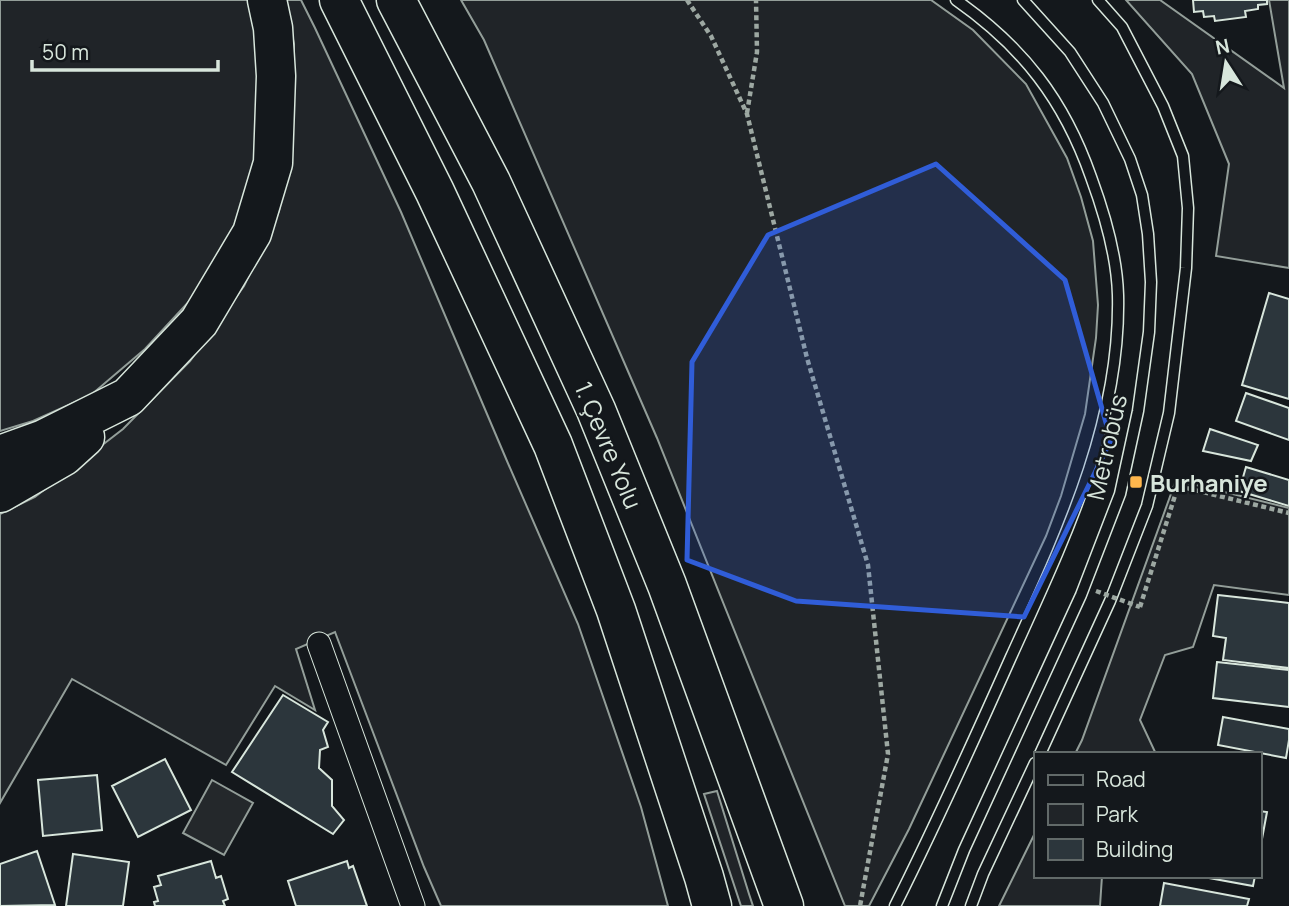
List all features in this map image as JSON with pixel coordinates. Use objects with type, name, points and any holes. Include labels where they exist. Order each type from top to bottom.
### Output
[{"type":"highway","points":[[0,493],[64,456],[128,397],[199,322],[252,233],[273,163],[276,76],[273,28],[267,0]]},
{"type":"highway","points":[[339,0],[435,192],[553,445],[616,610],[712,906]]},
{"type":"highway","name":"1. Çevre Yolu","points":[[396,0],[491,182],[596,410],[667,585],[784,906]]},
{"type":"highway","points":[[0,454],[44,439],[128,397]]},
{"type":"street","points":[[319,644],[413,906]]},
{"type":"lane","points":[[895,906],[934,829],[1066,535],[1096,452],[1115,364],[1118,295],[1115,267],[1107,223],[1082,150],[1052,94],[1035,70],[984,20],[956,0]]},
{"type":"lane","name":"Metrobüs","points":[[942,906],[964,850],[1081,595],[1120,494],[1138,411],[1149,332],[1151,282],[1148,234],[1142,195],[1130,159],[1103,103],[1070,52],[1023,0]]},
{"type":"lane","points":[[1041,752],[1110,601],[1146,506],[1169,413],[1186,268],[1188,208],[1183,156],[1163,106],[1122,27],[1098,0]]},
{"type":"lane","points":[[971,906],[983,874],[1034,765]]},
{"type":"path","points":[[687,0],[711,36],[747,114],[807,358],[868,565],[888,754],[860,906]]},
{"type":"path","points":[[747,114],[757,52],[756,0]]},
{"type":"path","points":[[1096,591],[1140,607],[1178,486],[1289,513]]},
{"type":"highlighted area","points":[[936,164],[1065,280],[1111,440],[1024,617],[796,601],[687,560],[692,362],[768,235]]},
{"type":"green space","points":[[0,0],[250,0],[257,31],[260,127],[245,211],[195,295],[145,349],[91,395],[33,421],[0,431]]},
{"type":"green space","points":[[285,0],[301,0],[315,28],[401,212],[578,624],[641,807],[668,906],[441,906],[335,632],[296,649],[315,710],[275,686],[226,765],[72,679],[0,803],[0,514],[35,497],[123,429],[190,361],[244,286],[279,211],[293,123],[294,44]]},
{"type":"green space","points":[[461,0],[931,0],[973,30],[1026,84],[1067,158],[1093,241],[1098,305],[1085,414],[1061,496],[1046,536],[909,829],[869,906],[845,906],[657,438],[484,40]]},
{"type":"green space","points":[[1126,0],[1160,0],[1284,88],[1269,0],[1289,0],[1289,268],[1216,256],[1229,164],[1192,74]]},
{"type":"green space","points":[[1176,480],[1289,508],[1289,595],[1214,585],[1193,647],[1165,655],[1140,720],[1155,752],[1076,752]]},
{"type":"green space","points":[[717,791],[753,906],[741,906],[704,794]]},
{"type":"green space","points":[[1034,835],[1034,878],[1102,878],[1100,906],[999,906]]},
{"type":"shaded area","points":[[212,780],[253,803],[224,855],[183,833]]},
{"type":"building","points":[[1193,0],[1267,0],[1267,4],[1245,11],[1246,17],[1215,21],[1214,16],[1204,17],[1203,11],[1194,12]]},
{"type":"building","points":[[1269,293],[1289,299],[1289,399],[1242,385]]},
{"type":"building","points":[[1246,393],[1289,408],[1289,440],[1236,421]]},
{"type":"building","points":[[1210,429],[1258,445],[1251,461],[1203,451]]},
{"type":"building","points":[[1246,467],[1289,480],[1289,506],[1239,491]]},
{"type":"building","points":[[1218,595],[1289,603],[1289,668],[1223,660],[1226,638],[1213,636]]},
{"type":"building","points":[[1217,662],[1289,670],[1289,707],[1213,698]]},
{"type":"building","points":[[283,695],[328,722],[323,730],[328,747],[320,750],[319,768],[332,780],[332,806],[344,820],[333,834],[232,772]]},
{"type":"building","points":[[1223,717],[1289,729],[1286,758],[1218,745]]},
{"type":"building","points":[[165,759],[191,810],[138,837],[112,786]]},
{"type":"building","points":[[97,775],[102,830],[43,836],[38,780]]},
{"type":"building","points":[[1261,811],[1267,812],[1261,844]]},
{"type":"building","points":[[37,851],[55,905],[0,906],[0,864]]},
{"type":"building","points":[[73,854],[129,862],[123,906],[66,906]]},
{"type":"building","points":[[211,861],[216,878],[221,876],[228,899],[223,901],[225,906],[155,906],[154,902],[158,901],[154,887],[161,885],[158,876]]},
{"type":"building","points":[[347,861],[349,868],[353,866],[367,906],[296,906],[288,881]]},
{"type":"building","points":[[1209,878],[1255,878],[1253,886]]},
{"type":"building","points":[[1164,883],[1249,899],[1247,906],[1160,906]]},
{"type":"place","name":"Burhaniye","points":[[1136,482]]}]
